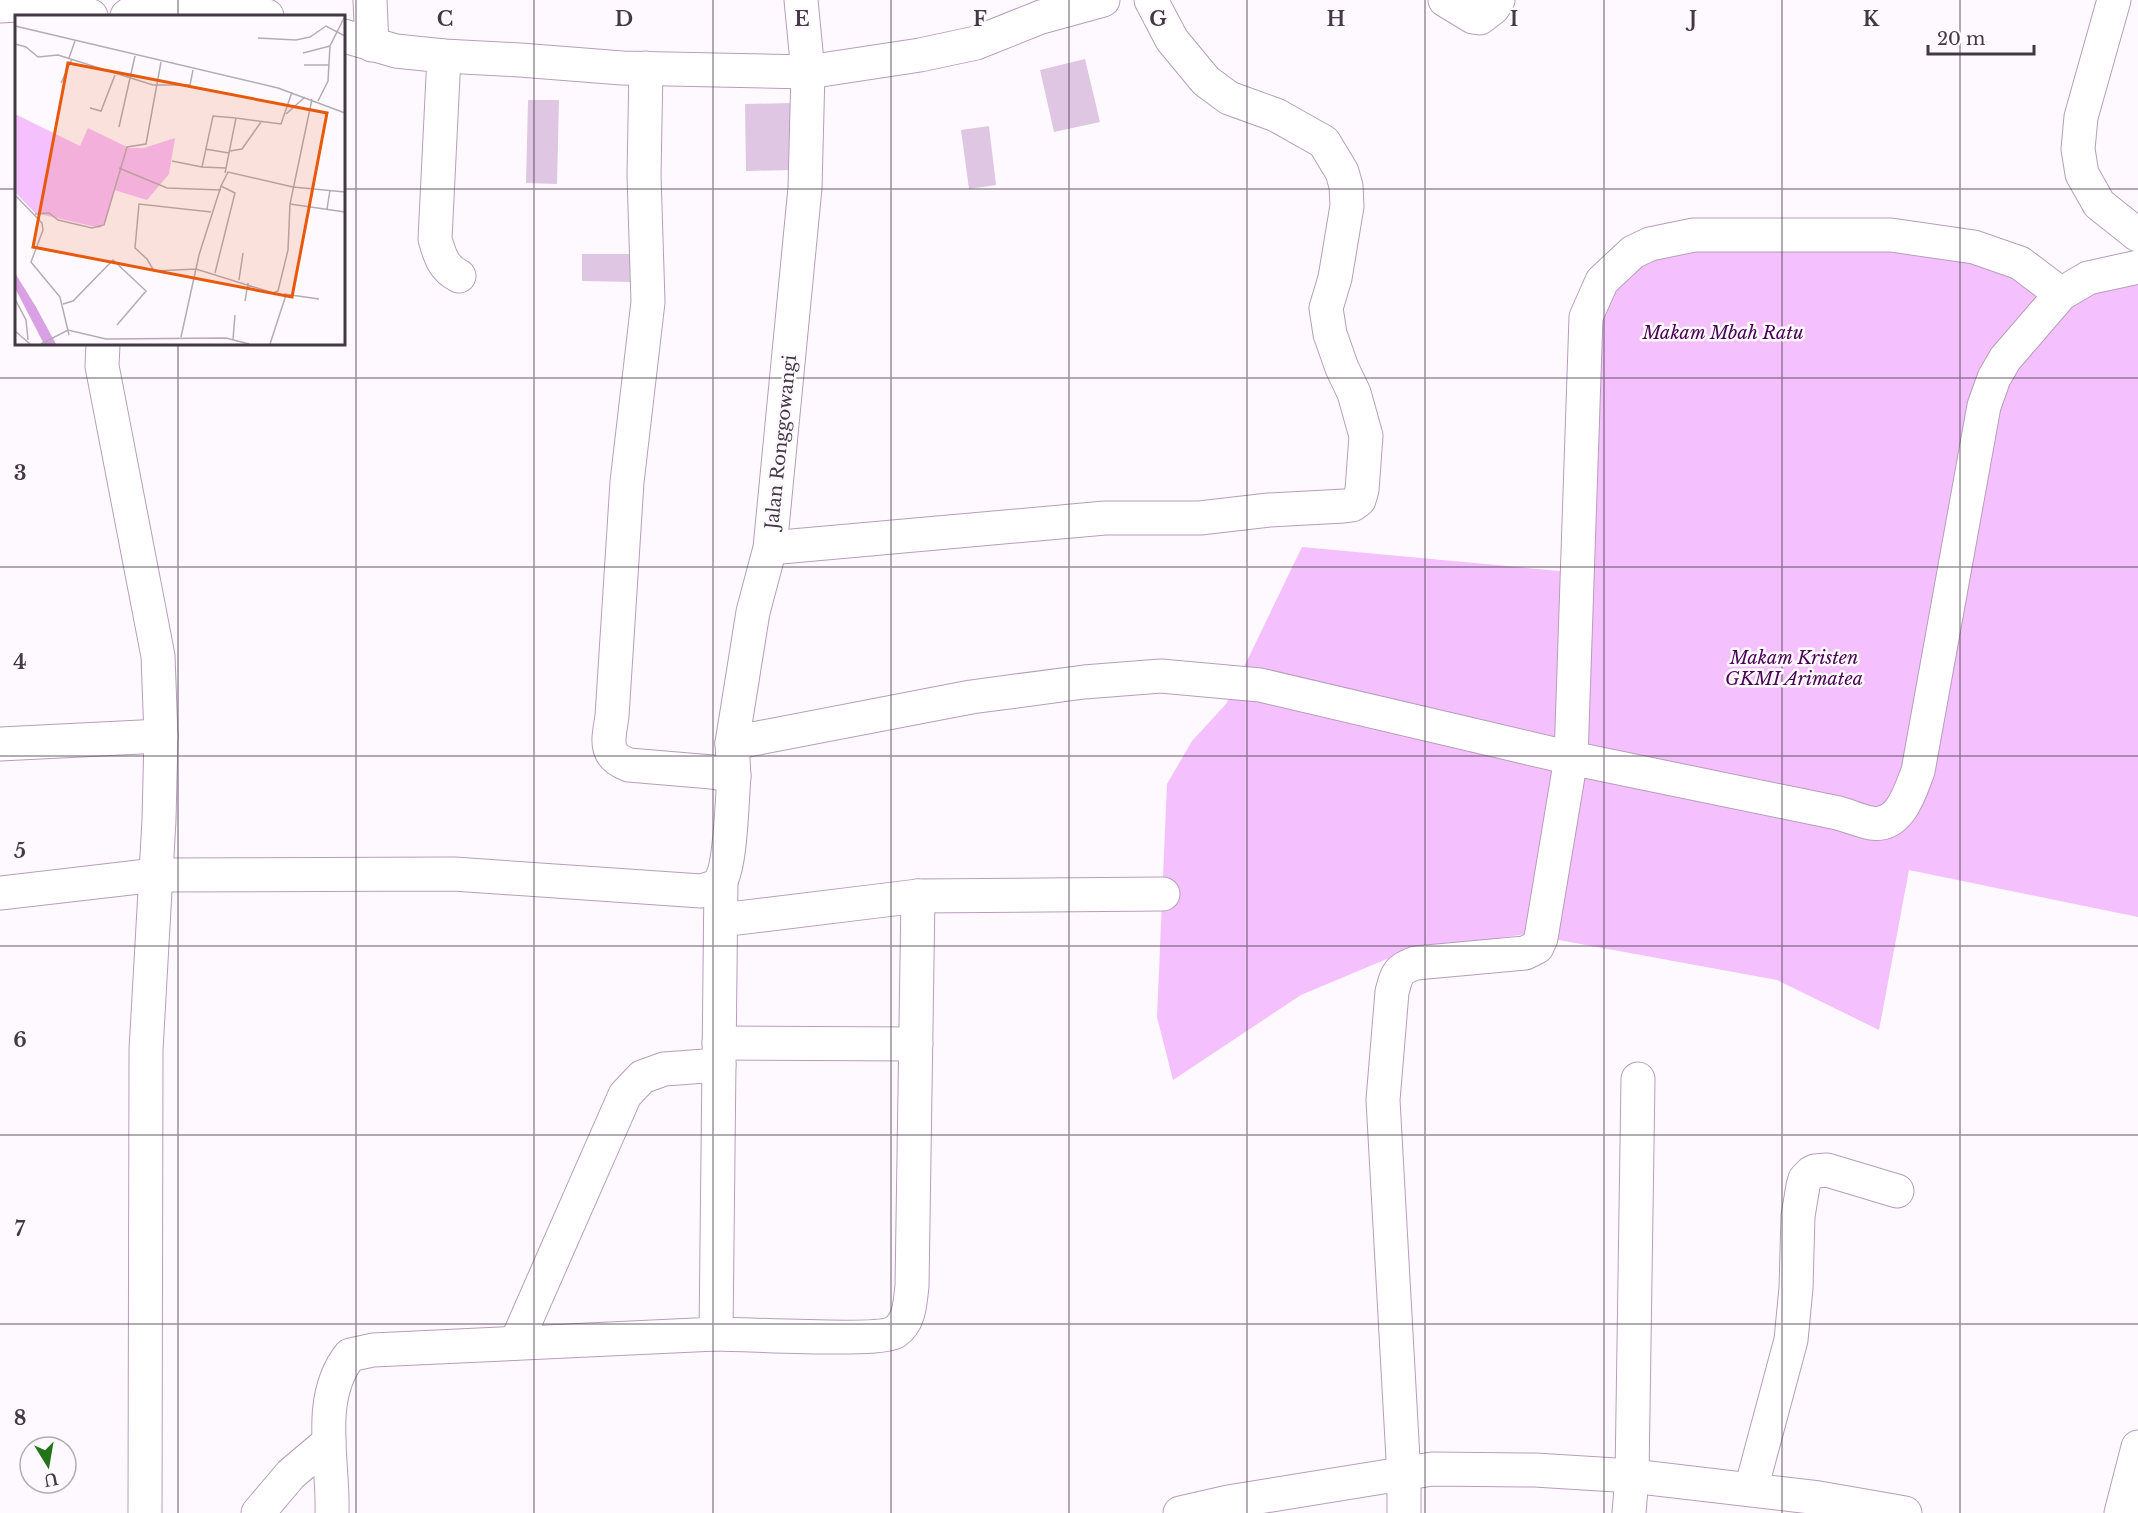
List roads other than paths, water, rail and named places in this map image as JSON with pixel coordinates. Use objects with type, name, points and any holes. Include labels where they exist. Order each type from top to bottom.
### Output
[{"type":"street","points":[[128,15],[142,5],[155,0],[260,15]]},
{"type":"street","points":[[370,0],[358,40],[396,51],[646,68],[808,72],[920,55],[975,43],[1041,17],[1103,0]]},
{"type":"street","name":"Jalan Ronggowangi","points":[[716,1334],[721,881],[727,864],[734,776],[732,744],[753,612],[770,548],[790,355],[805,188],[808,72],[801,0]]},
{"type":"street","points":[[770,548],[1105,518],[1200,518],[1269,510],[1344,507],[1359,500],[1362,490],[1366,436],[1354,393],[1341,368],[1329,334],[1326,308],[1335,278],[1347,206],[1346,186],[1342,172],[1324,142],[1276,115],[1229,98],[1206,81],[1172,40],[1151,0]]},
{"type":"street","points":[[1445,0],[1473,17],[1480,18],[1493,8],[1498,0]]},
{"type":"street","points":[[2114,0],[2081,117],[2078,149],[2082,174],[2098,204],[2138,235]]},
{"type":"street","points":[[0,6],[51,2],[88,15]]},
{"type":"street","points":[[444,56],[435,239],[444,265],[459,276]]},
{"type":"street","points":[[646,68],[644,175],[648,302],[627,482],[609,742],[611,754],[618,761],[628,765],[734,776]]},
{"type":"street","points":[[1404,1513],[1404,1472],[1383,1100],[1392,992],[1396,976],[1402,968],[1416,963],[1525,952],[1536,947],[1544,925],[1571,758],[1586,317],[1602,281],[1633,252],[1668,239],[1694,235],[1891,235],[1974,247],[2020,263],[2061,294]]},
{"type":"street","points":[[732,744],[971,697],[1084,682],[1161,676],[1260,685],[1571,758],[1838,813],[1873,823],[1890,820],[1904,805],[1918,771],[1984,406],[1994,378],[2005,359],[2061,294],[2088,278],[2138,267]]},
{"type":"street","points":[[103,345],[102,366],[158,656],[161,736],[146,1050],[145,1513]]},
{"type":"street","points":[[0,744],[161,736]]},
{"type":"street","points":[[0,893],[156,875],[453,874],[683,891],[701,891],[712,888],[721,881]]},
{"type":"street","points":[[721,920],[918,897],[1163,894]]},
{"type":"street","points":[[332,1513],[329,1442],[334,1383],[340,1368],[350,1355],[373,1350],[716,1334],[868,1337],[893,1333],[901,1326],[908,1315],[912,1286],[918,897]]},
{"type":"street","points":[[516,1343],[625,1095],[642,1077],[719,1054],[916,1044]]},
{"type":"street","points":[[1629,1513],[1632,1476],[1638,1079]]},
{"type":"street","points":[[1751,1489],[1791,1340],[1796,1288],[1798,1216],[1805,1179],[1815,1171],[1827,1170],[1897,1191]]},
{"type":"street","points":[[258,1513],[291,1474],[329,1442]]},
{"type":"street","points":[[2121,1513],[2138,1447]]},
{"type":"street","points":[[1180,1513],[1228,1502],[1432,1469],[1535,1470],[1632,1476],[1819,1498],[1905,1513]]},
{"type":"park label","name":"Makam Mbah Ratu","points":[[1723,333]]},
{"type":"park label","name":"Makam Kristen GKMI Arimatea","points":[[1794,668]]}]
